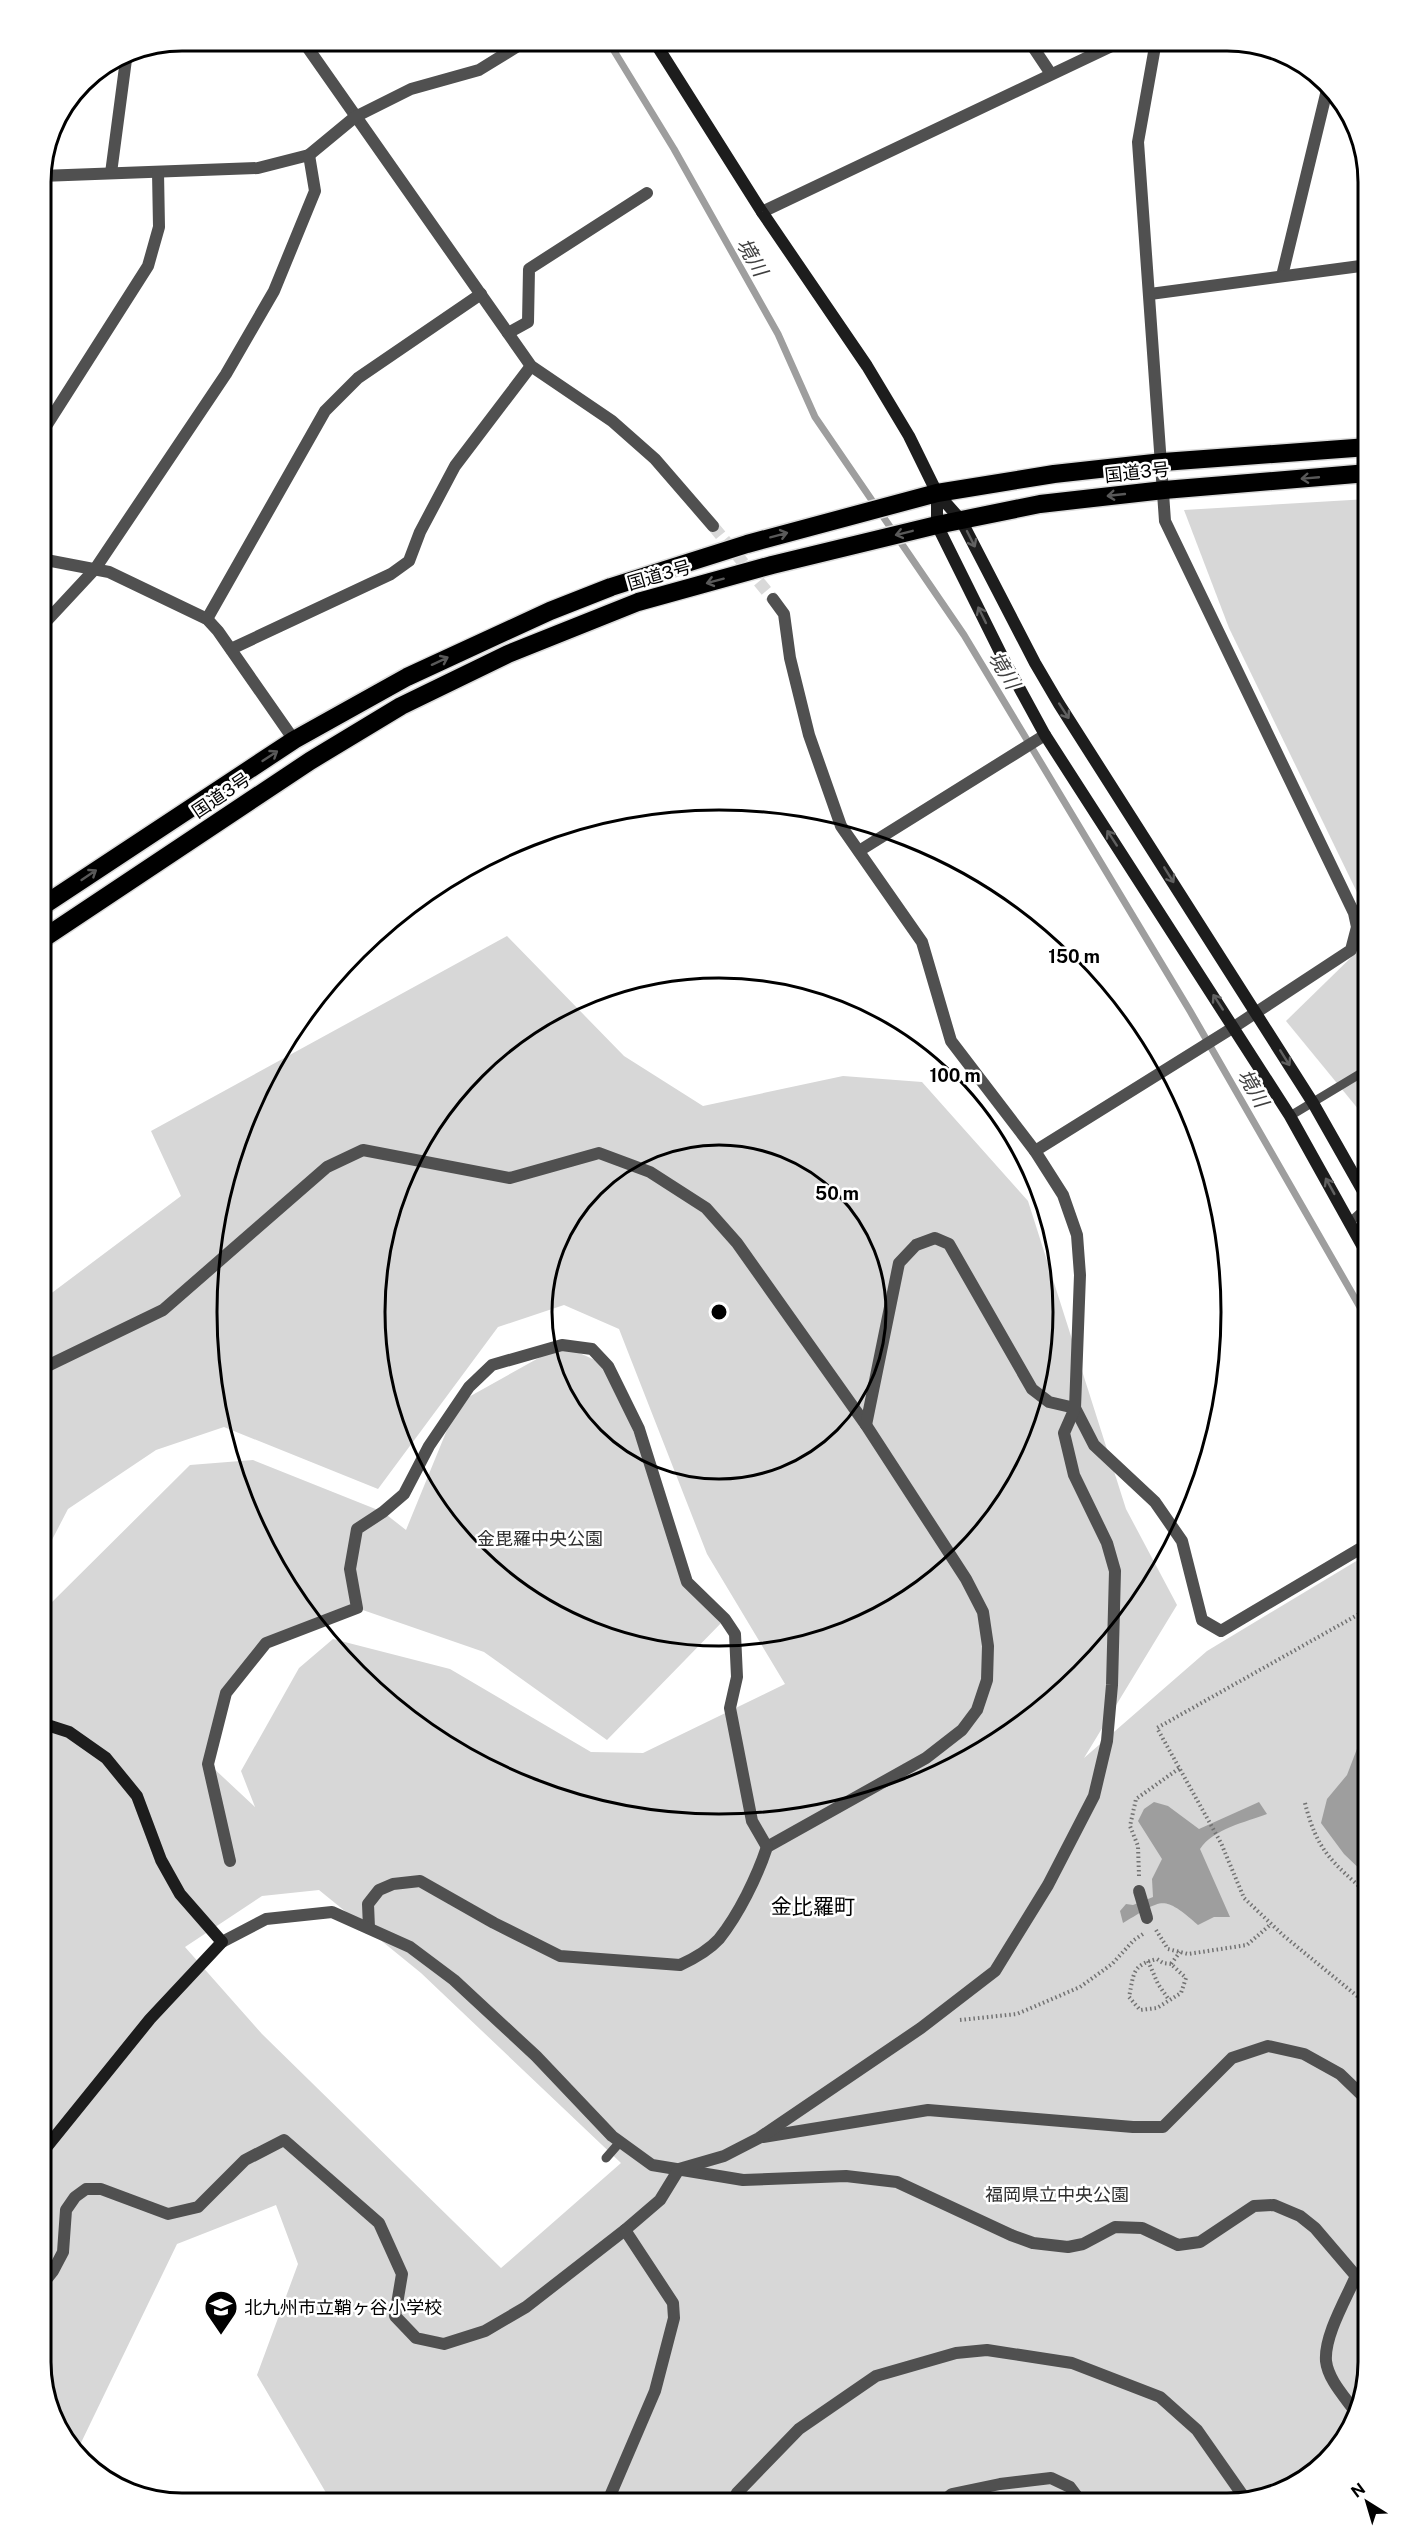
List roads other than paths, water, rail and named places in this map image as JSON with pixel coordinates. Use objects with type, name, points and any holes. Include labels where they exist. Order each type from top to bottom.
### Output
[{"type":"highway","name":"国道3号","points":[[51,901],[294,740],[417,672],[550,611],[611,587],[747,544],[937,493],[1054,474],[1163,462],[1358,448]]},
{"type":"highway","name":"国道3号","points":[[51,933],[310,761],[400,706],[451,680],[568,628],[638,602],[772,565],[937,525],[1040,504],[1164,490],[1358,474]]},
{"type":"street","points":[[311,51],[531,366],[612,421],[655,459],[713,526]]},
{"type":"street","points":[[51,176],[258,168],[309,155],[356,117],[411,89],[479,70],[510,51]]},
{"type":"street","points":[[662,51],[762,212],[867,366],[909,436],[937,493],[961,520],[1041,674],[1313,1102],[1358,1182]]},
{"type":"street","points":[[1036,51],[1051,74]]},
{"type":"street","points":[[762,212],[1100,51]]},
{"type":"street","points":[[1035,1151],[1234,1027],[1351,950],[1357,927],[1354,913],[1318,834],[1165,521],[1163,462],[1138,142],[1154,51]]},
{"type":"street","points":[[111,173],[125,64]]},
{"type":"street","points":[[1282,276],[1326,96]]},
{"type":"street","points":[[51,616],[94,569],[226,374],[274,291],[315,190],[309,155]]},
{"type":"street","points":[[51,418],[148,266],[159,227],[158,172]]},
{"type":"street","points":[[508,333],[528,322],[529,269],[647,193]]},
{"type":"street","points":[[1150,294],[1358,266]]},
{"type":"street","points":[[207,619],[325,411],[358,378],[481,294]]},
{"type":"street","points":[[231,649],[391,574],[409,561],[420,532],[454,466],[531,366]]},
{"type":"street","points":[[937,493],[937,525],[1003,658],[1045,735],[1290,1116],[1358,1237]]},
{"type":"street","points":[[51,561],[109,572],[207,619],[231,649],[294,740]]},
{"type":"street","points":[[51,2273],[63,2252],[66,2210],[75,2197],[86,2189],[101,2189],[168,2214],[198,2207],[245,2160],[284,2140],[379,2223],[402,2274],[395,2316],[416,2338],[444,2344],[484,2331],[526,2307],[625,2230],[660,2200],[679,2169],[724,2156],[759,2138],[921,2028],[995,1971],[1048,1885],[1094,1796],[1107,1741],[1112,1685],[1115,1571],[1107,1543],[1074,1475],[1064,1432],[1075,1408],[1080,1275],[1077,1235],[1063,1195],[1035,1151],[951,1041],[922,942],[841,826],[809,735],[790,658],[784,614],[773,599]]},
{"type":"street","points":[[859,851],[1045,735]]},
{"type":"street","points":[[51,1364],[163,1310],[327,1167],[363,1150],[510,1178],[599,1153],[650,1172],[706,1208],[737,1243],[866,1425],[966,1579],[983,1612],[988,1646],[987,1680],[977,1710],[962,1730],[926,1758],[767,1847],[757,1877],[718,1940],[693,1959],[680,1965],[560,1956],[494,1923],[420,1881],[393,1884],[379,1890],[368,1904],[369,1928]]},
{"type":"street","points":[[866,1425],[899,1263],[916,1245],[935,1238],[949,1244],[1032,1389],[1049,1402],[1075,1408],[1094,1445],[1155,1502],[1182,1541],[1202,1620],[1221,1631],[1358,1550]]},
{"type":"street","points":[[230,1861],[208,1764],[226,1694],[266,1643],[357,1608],[350,1569],[357,1528],[383,1512],[404,1494],[429,1446],[469,1387],[492,1365],[562,1345],[592,1349],[608,1366],[639,1429],[687,1582],[725,1619],[735,1634],[737,1677],[730,1708],[752,1821],[767,1847]]},
{"type":"street","points":[[51,1726],[69,1732],[106,1758],[137,1796],[161,1860],[180,1894],[222,1942]]},
{"type":"street","points":[[1140,1891],[1146,1918]]},
{"type":"street","points":[[51,2140],[150,2019],[222,1942],[266,1919],[332,1912],[410,1947],[454,1980],[536,2056],[612,2136],[652,2165],[743,2180],[846,2176],[897,2182],[1011,2235],[1033,2242],[1068,2247],[1083,2244],[1115,2227],[1142,2228],[1178,2245],[1200,2242],[1254,2206],[1274,2205],[1300,2216],[1315,2228],[1356,2276],[1330,2338],[1326,2361],[1334,2382],[1351,2405]]},
{"type":"street","points":[[759,2138],[928,2110],[1133,2127],[1163,2127],[1232,2058],[1268,2046],[1304,2054],[1340,2074],[1358,2091]]},
{"type":"street","points":[[611,2493],[655,2391],[674,2318],[673,2303],[625,2230]]},
{"type":"street","points":[[737,2493],[799,2429],[876,2376],[956,2353],[987,2350],[1072,2363],[1160,2397],[1197,2430],[1241,2492]]},
{"type":"street","points":[[957,2493],[1000,2484],[1051,2478],[1070,2487],[1074,2493]]},
{"type":"lane","points":[[1290,1116],[1358,1075]]},
{"type":"lane","points":[[1350,1222],[1358,1215]]},
{"type":"lane","points":[[606,2158],[620,2142]]},
{"type":"waterway","name":"境川","points":[[614,51],[674,149],[778,334],[815,417],[964,635],[1190,1011],[1358,1304]]},
{"type":"tunnel","points":[[713,526],[773,599]]},
{"type":"place","name":"北九州市立鞘ヶ谷小学校","points":[[221,2336]]},
{"type":"district","name":"金比羅町","points":[[813,1906]]},
{"type":"park label","name":"金毘羅中央公園","points":[[540,1538]]},
{"type":"park label","name":"福岡県立中央公園","points":[[1057,2194]]}]
